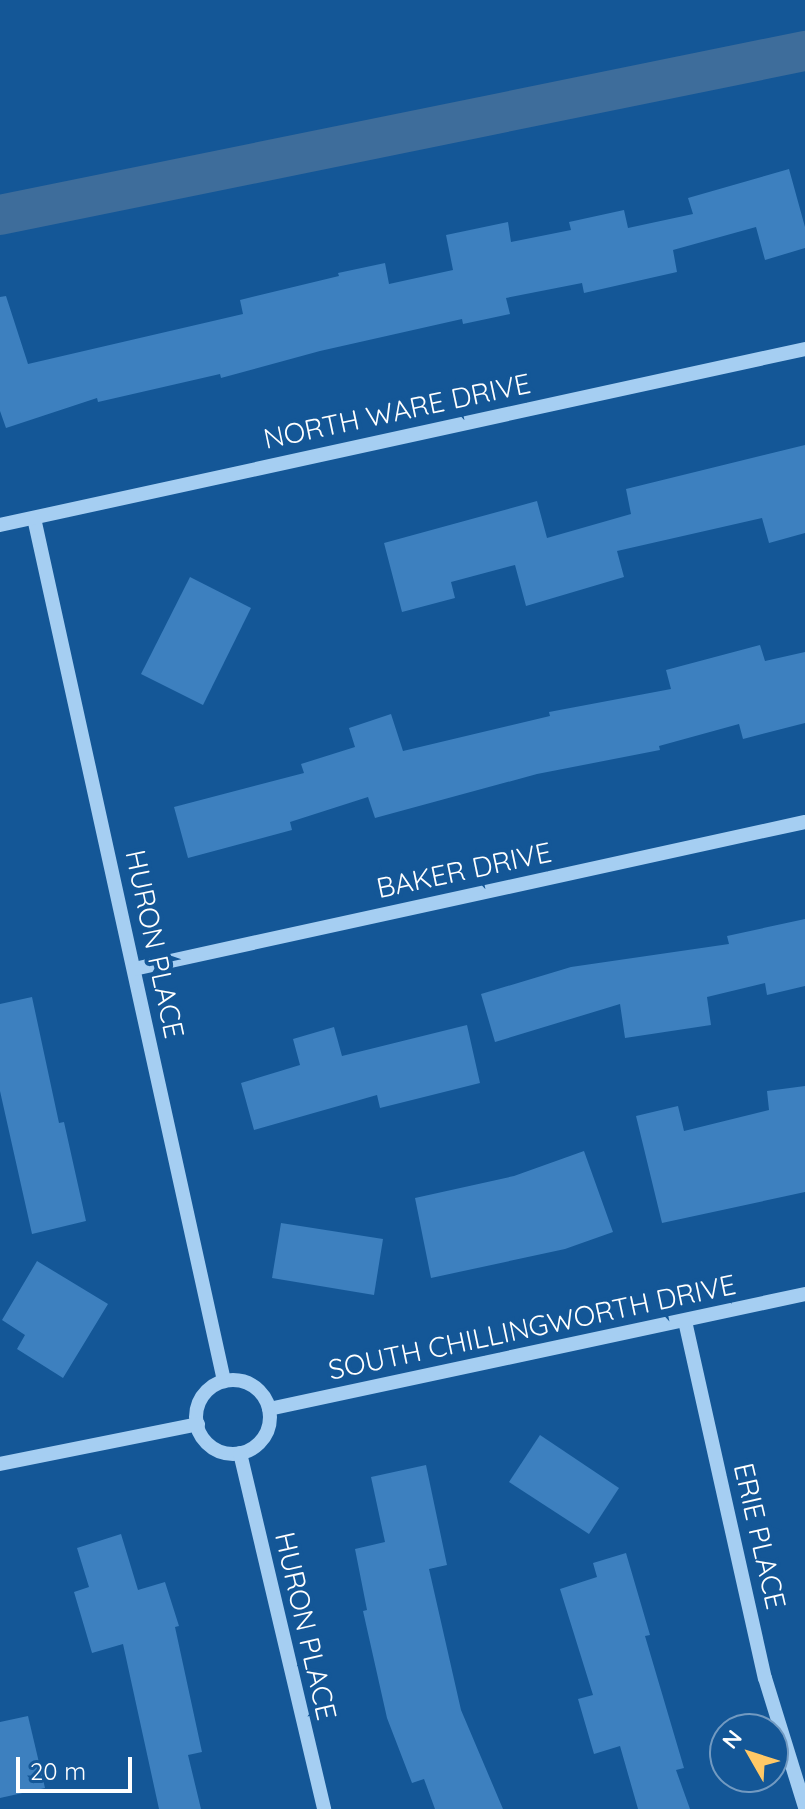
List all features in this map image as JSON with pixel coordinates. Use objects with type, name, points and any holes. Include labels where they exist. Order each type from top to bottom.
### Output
[{"type":"street","name":"NORTH WARE DRIVE","points":[[0,525],[805,349]]},
{"type":"street","name":"HURON PLACE","points":[[34,518],[224,1381]]},
{"type":"street","name":"BAKER DRIVE","points":[[134,969],[805,822]]},
{"type":"street","name":"SOUTH CHILLINGWORTH DRIVE","points":[[269,1409],[805,1294]]},
{"type":"street","name":"ERIE PLACE","points":[[685,1321],[765,1678],[805,1807]]},
{"type":"street","points":[[224,1381],[249,1384],[260,1391],[269,1409],[269,1426],[264,1438],[255,1447],[240,1453],[221,1452],[211,1447],[198,1424],[198,1405],[204,1395],[224,1381]]},
{"type":"street","points":[[0,1464],[198,1424]]},
{"type":"street","name":"HURON PLACE","points":[[240,1453],[324,1809]]},
{"type":"building","points":[[789,169],[805,227],[805,248],[765,260],[756,227],[673,250],[677,272],[584,293],[582,283],[506,298],[510,314],[463,324],[462,319],[320,351],[221,378],[220,374],[98,402],[97,398],[6,428],[0,411],[0,297],[6,296],[28,364],[243,314],[240,300],[339,276],[338,273],[385,263],[389,284],[453,270],[446,235],[508,222],[511,242],[571,230],[569,222],[624,210],[628,228],[693,214],[688,198]]},
{"type":"building","points":[[805,445],[805,533],[769,543],[762,518],[617,551],[624,577],[526,606],[515,565],[451,582],[455,598],[402,612],[384,543],[537,501],[547,538],[631,514],[626,489]]},
{"type":"building","points":[[190,577],[251,608],[203,705],[141,674]]},
{"type":"building","points":[[760,645],[765,661],[805,652],[805,723],[743,739],[739,724],[659,746],[660,750],[537,774],[375,818],[368,797],[290,822],[292,830],[188,858],[174,807],[304,773],[301,764],[355,747],[349,728],[391,714],[403,751],[550,716],[549,712],[671,689],[666,670]]},
{"type":"building","points":[[805,919],[805,986],[767,995],[765,983],[707,997],[711,1025],[625,1038],[620,1004],[495,1042],[481,994],[571,967],[729,944],[727,936]]},
{"type":"building","points":[[32,997],[59,1123],[64,1122],[86,1221],[32,1234],[0,1091],[0,1004]]},
{"type":"building","points":[[467,1025],[480,1083],[380,1108],[377,1095],[254,1130],[241,1083],[300,1065],[293,1039],[334,1027],[342,1056]]},
{"type":"building","points":[[805,1086],[805,1192],[662,1223],[636,1116],[678,1106],[684,1131],[769,1110],[767,1091]]},
{"type":"building","points":[[584,1151],[613,1232],[565,1249],[431,1278],[415,1198],[514,1176]]},
{"type":"building","points":[[281,1223],[383,1239],[374,1295],[272,1278]]},
{"type":"building","points":[[37,1261],[108,1304],[63,1378],[17,1349],[25,1335],[2,1320]]},
{"type":"building","points":[[540,1435],[619,1488],[589,1534],[509,1482]]},
{"type":"building","points":[[426,1465],[447,1565],[429,1569],[461,1710],[503,1809],[435,1809],[424,1779],[412,1783],[387,1718],[363,1611],[367,1610],[355,1549],[385,1542],[371,1477]]},
{"type":"building","points":[[121,1534],[138,1590],[165,1582],[179,1626],[175,1627],[202,1752],[188,1755],[201,1809],[159,1809],[123,1644],[92,1653],[74,1592],[89,1587],[77,1548]]},
{"type":"building","points":[[626,1553],[650,1635],[645,1636],[684,1768],[676,1770],[690,1809],[638,1809],[620,1746],[594,1754],[578,1699],[593,1695],[560,1589],[597,1577],[593,1563]]},
{"type":"building","points":[[28,1716],[45,1788],[0,1798],[0,1722]]},
{"type":"waterway","points":[[0,215],[805,51]]}]
